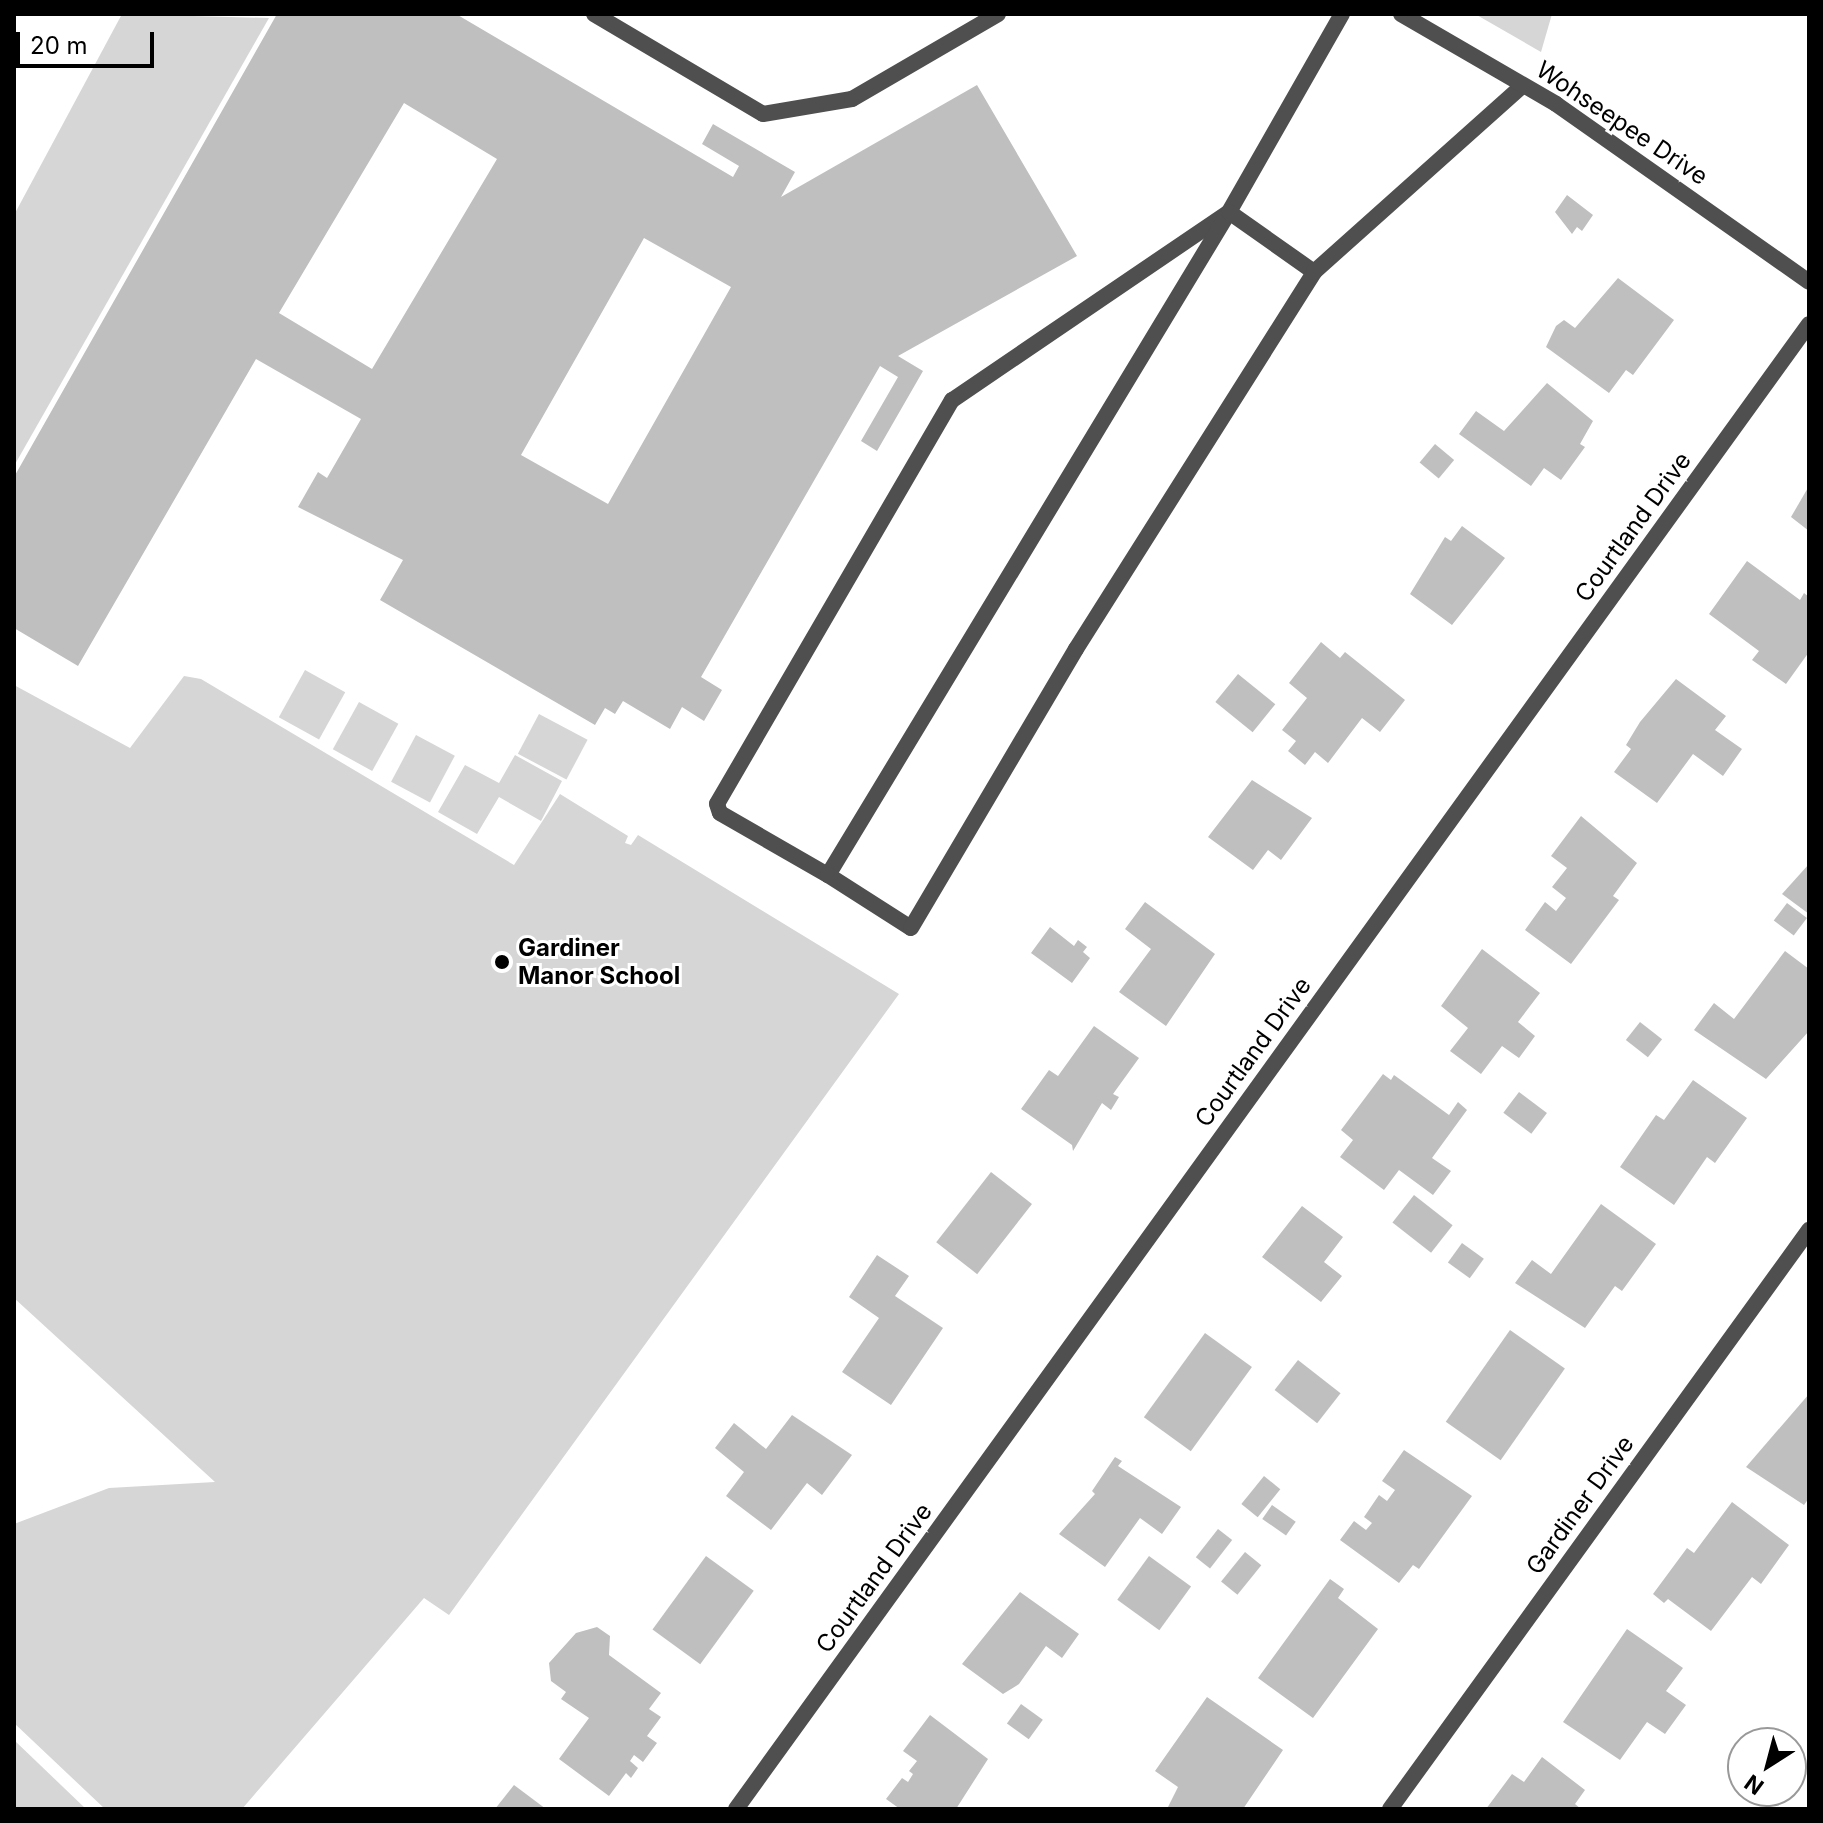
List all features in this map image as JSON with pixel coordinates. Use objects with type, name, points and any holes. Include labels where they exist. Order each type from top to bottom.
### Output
[{"type":"street","points":[[594,14],[763,114],[852,99],[998,14]]},
{"type":"street","points":[[828,875],[1229,212],[1342,14]]},
{"type":"street","name":"Wohseepee Drive","points":[[1401,14],[1523,85],[1809,282]]},
{"type":"street","points":[[1229,212],[952,400],[717,804],[720,813],[828,875],[911,928],[1076,649],[1314,272],[1523,85]]},
{"type":"street","points":[[1229,212],[1314,272]]},
{"type":"street","name":"Courtland Drive","points":[[736,1809],[1809,324]]},
{"type":"street","name":"Gardiner Drive","points":[[1390,1809],[1809,1230]]},
{"type":"shaded area","points":[[122,14],[269,18],[14,466],[14,215]]},
{"type":"shaded area","points":[[1475,14],[1552,14],[1541,52]]},
{"type":"shaded area","points":[[305,670],[345,692],[319,740],[279,717]]},
{"type":"shaded area","points":[[184,676],[201,679],[514,865],[560,794],[628,836],[625,843],[631,845],[638,835],[899,994],[449,1615],[424,1598],[242,1809],[105,1809],[14,1723],[14,1524],[109,1488],[215,1482],[14,1298],[14,685],[130,748]]},
{"type":"shaded area","points":[[359,702],[398,724],[372,771],[333,749]]},
{"type":"shaded area","points":[[539,714],[588,740],[566,780],[518,754]]},
{"type":"shaded area","points":[[416,735],[455,756],[430,802],[391,782]]},
{"type":"shaded area","points":[[515,755],[562,781],[541,821],[499,797],[477,834],[438,812],[465,765],[499,783]]},
{"type":"shaded area","points":[[14,1740],[86,1809],[14,1809]]},
{"type":"building","points":[[277,14],[456,14],[733,177],[739,166],[702,144],[713,124],[795,172],[781,197],[977,85],[1077,256],[898,356],[923,371],[877,451],[861,441],[898,377],[880,366],[701,677],[722,690],[704,721],[682,707],[670,729],[623,701],[615,714],[605,708],[595,725],[380,600],[403,560],[298,507],[318,472],[327,478],[361,419],[256,359],[78,666],[14,628],[14,477]],"holes":[[[404,103],[497,159],[372,369],[279,313]],[[644,238],[731,287],[608,504],[521,455]]]},
{"type":"building","points":[[1567,195],[1593,215],[1582,231],[1577,227],[1572,234],[1555,212]]},
{"type":"building","points":[[1618,278],[1674,320],[1633,375],[1626,370],[1609,393],[1546,347],[1556,326],[1564,320],[1575,328]]},
{"type":"building","points":[[1547,383],[1593,421],[1580,444],[1585,447],[1561,480],[1544,468],[1531,486],[1459,434],[1476,411],[1504,431]]},
{"type":"building","points":[[1435,444],[1454,460],[1439,478],[1420,462]]},
{"type":"building","points":[[1809,486],[1809,531],[1791,517]]},
{"type":"building","points":[[1462,526],[1505,558],[1452,625],[1410,594],[1445,537],[1451,541]]},
{"type":"building","points":[[1747,561],[1800,600],[1804,593],[1809,597],[1809,652],[1786,684],[1752,660],[1759,651],[1709,614]]},
{"type":"building","points":[[1321,642],[1340,658],[1345,652],[1405,700],[1380,732],[1362,718],[1328,763],[1315,752],[1305,765],[1288,751],[1296,741],[1282,730],[1307,698],[1289,683]]},
{"type":"building","points":[[1238,674],[1275,704],[1253,732],[1215,702]]},
{"type":"building","points":[[1676,679],[1726,716],[1715,730],[1742,749],[1723,776],[1693,754],[1657,803],[1614,772],[1631,749],[1626,745],[1640,722]]},
{"type":"building","points":[[1252,780],[1312,818],[1281,860],[1268,850],[1253,870],[1208,837]]},
{"type":"building","points":[[1581,816],[1637,863],[1613,896],[1619,900],[1571,964],[1525,930],[1545,902],[1556,911],[1566,898],[1552,887],[1567,868],[1551,856]]},
{"type":"building","points":[[1809,864],[1809,914],[1782,894]]},
{"type":"building","points":[[1145,902],[1215,954],[1166,1026],[1119,992],[1151,949],[1125,929]]},
{"type":"building","points":[[1787,903],[1807,918],[1794,936],[1774,921]]},
{"type":"building","points":[[1050,927],[1074,946],[1078,940],[1087,947],[1083,952],[1090,958],[1072,983],[1031,953]]},
{"type":"building","points":[[1482,949],[1540,993],[1518,1022],[1535,1036],[1519,1058],[1502,1046],[1481,1074],[1450,1051],[1468,1028],[1441,1006]]},
{"type":"building","points":[[1785,951],[1809,969],[1809,1031],[1766,1079],[1694,1030],[1714,1003],[1734,1019]]},
{"type":"building","points":[[1640,1022],[1662,1039],[1648,1057],[1626,1040]]},
{"type":"building","points":[[1094,1026],[1139,1058],[1113,1094],[1119,1097],[1111,1110],[1102,1103],[1073,1151],[1072,1145],[1021,1109],[1049,1070],[1058,1076]]},
{"type":"building","points":[[1383,1074],[1391,1080],[1394,1075],[1449,1115],[1458,1102],[1467,1110],[1432,1158],[1451,1171],[1433,1195],[1399,1170],[1384,1190],[1340,1157],[1353,1140],[1341,1130]]},
{"type":"building","points":[[1693,1080],[1747,1118],[1715,1163],[1707,1157],[1674,1205],[1620,1167],[1656,1115],[1664,1120]]},
{"type":"building","points":[[1519,1092],[1547,1113],[1531,1134],[1503,1113]]},
{"type":"building","points":[[991,1172],[1032,1204],[977,1274],[936,1242]]},
{"type":"building","points":[[1414,1195],[1453,1225],[1431,1253],[1392,1223]]},
{"type":"building","points":[[1601,1204],[1656,1244],[1622,1291],[1615,1286],[1585,1328],[1515,1283],[1532,1260],[1551,1274]]},
{"type":"building","points":[[1302,1206],[1343,1237],[1324,1262],[1342,1276],[1321,1302],[1262,1257]]},
{"type":"building","points":[[1462,1243],[1484,1259],[1470,1278],[1448,1262]]},
{"type":"building","points":[[877,1255],[909,1276],[895,1296],[943,1328],[891,1405],[842,1372],[879,1318],[849,1297]]},
{"type":"building","points":[[1510,1330],[1565,1368],[1501,1460],[1446,1422]]},
{"type":"building","points":[[1205,1333],[1252,1367],[1191,1451],[1144,1417]]},
{"type":"building","points":[[1298,1360],[1341,1393],[1317,1423],[1275,1390]]},
{"type":"building","points":[[1809,1394],[1809,1498],[1804,1505],[1746,1467]]},
{"type":"building","points":[[792,1415],[852,1455],[822,1495],[807,1483],[771,1530],[726,1496],[744,1472],[715,1448],[734,1423],[766,1449]]},
{"type":"building","points":[[1404,1450],[1472,1496],[1419,1569],[1413,1565],[1399,1583],[1340,1540],[1354,1521],[1366,1530],[1372,1523],[1364,1517],[1379,1495],[1387,1501],[1395,1490],[1382,1481]]},
{"type":"building","points":[[1115,1457],[1122,1461],[1118,1466],[1181,1507],[1162,1534],[1140,1518],[1105,1567],[1059,1534],[1095,1494],[1092,1491]]},
{"type":"building","points":[[1264,1476],[1280,1489],[1258,1517],[1241,1504]]},
{"type":"building","points":[[1732,1502],[1789,1545],[1761,1584],[1752,1577],[1711,1631],[1668,1599],[1664,1603],[1653,1594],[1687,1548],[1694,1553]]},
{"type":"building","points":[[1272,1505],[1296,1522],[1286,1536],[1262,1519]]},
{"type":"building","points":[[1218,1529],[1232,1540],[1210,1568],[1196,1557]]},
{"type":"building","points":[[1245,1552],[1261,1565],[1237,1595],[1221,1582]]},
{"type":"building","points":[[706,1556],[754,1591],[700,1664],[653,1630]]},
{"type":"building","points":[[1149,1556],[1191,1587],[1159,1630],[1117,1600]]},
{"type":"building","points":[[1330,1579],[1344,1589],[1338,1598],[1378,1629],[1313,1718],[1258,1678]]},
{"type":"building","points":[[1020,1592],[1079,1634],[1062,1658],[1046,1646],[1019,1684],[1003,1694],[962,1664]]},
{"type":"building","points":[[597,1627],[610,1636],[609,1655],[661,1693],[649,1709],[661,1717],[647,1736],[657,1743],[643,1762],[634,1755],[630,1761],[638,1768],[631,1778],[626,1773],[609,1796],[559,1759],[589,1718],[561,1699],[566,1692],[551,1681],[549,1663],[576,1633]]},
{"type":"building","points":[[1627,1629],[1683,1668],[1666,1691],[1686,1705],[1665,1734],[1647,1722],[1620,1760],[1563,1722]]},
{"type":"building","points":[[1207,1697],[1283,1750],[1243,1809],[1167,1809],[1178,1787],[1155,1771]]},
{"type":"building","points":[[1021,1704],[1043,1720],[1029,1739],[1007,1723]]},
{"type":"building","points":[[930,1715],[988,1759],[956,1809],[900,1809],[886,1799],[902,1778],[908,1782],[913,1774],[909,1771],[917,1761],[903,1751]]},
{"type":"building","points":[[1542,1757],[1585,1790],[1575,1804],[1581,1809],[1486,1809],[1512,1774],[1524,1782]]},
{"type":"building","points":[[514,1785],[546,1809],[495,1809]]},
{"type":"place","name":"Gardiner Manor School","points":[[502,962]]}]
